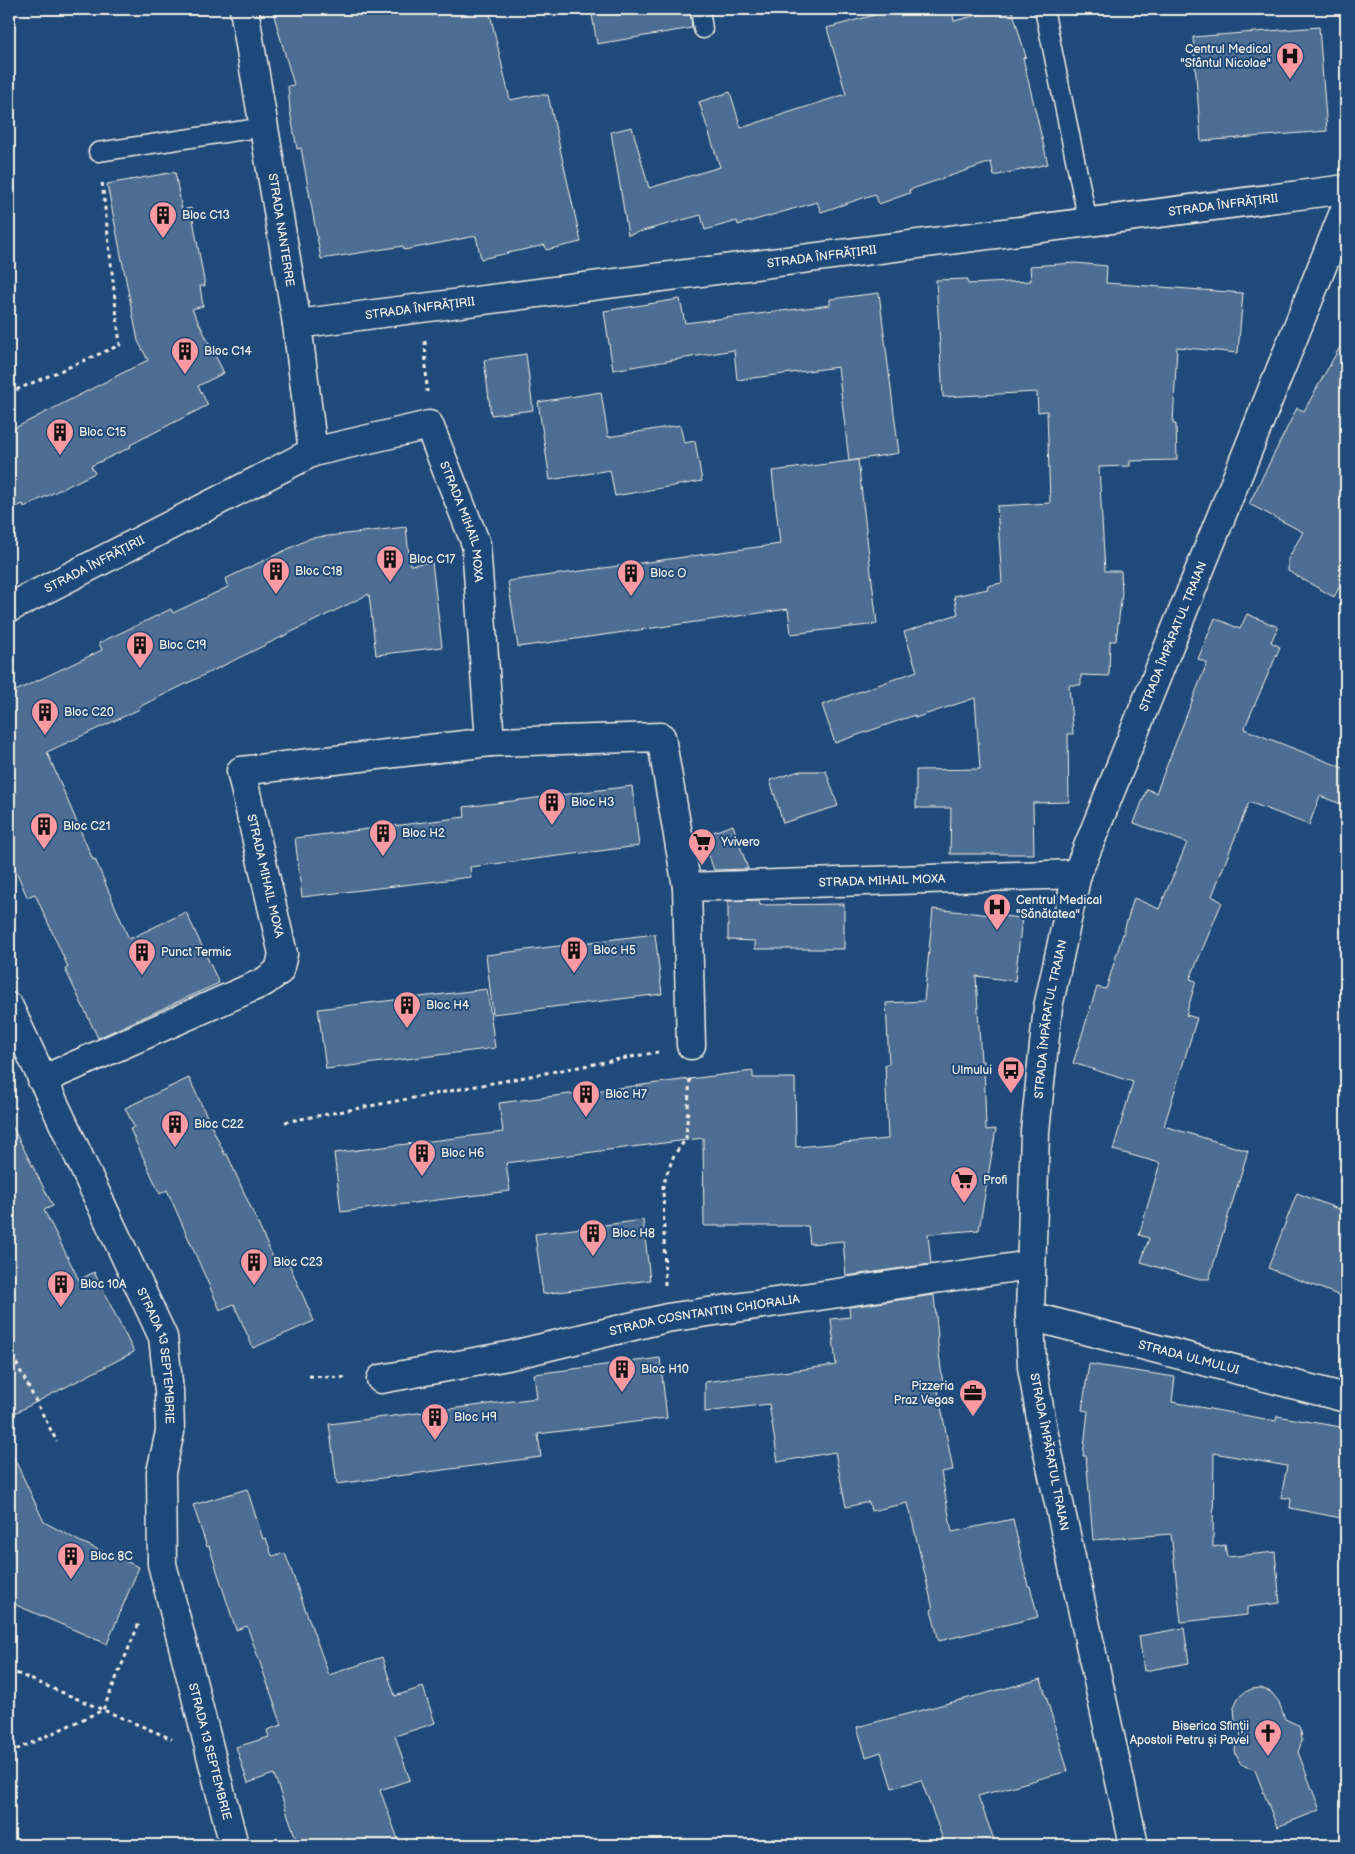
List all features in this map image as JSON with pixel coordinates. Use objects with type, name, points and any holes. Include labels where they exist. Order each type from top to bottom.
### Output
[{"type":"street","name":"STRADA NANTERRE","points":[[244,9],[297,324],[313,452]]},
{"type":"street","name":"STRADA ÎNFRĂȚIRII","points":[[297,324],[1346,189]]},
{"type":"street","name":"STRADA ÎMPĂRATUL TRAIAN","points":[[1134,1845],[1043,1430],[1032,1367],[1030,1265],[1035,1131],[1048,1007],[1077,874],[1346,207]]},
{"type":"street","name":"STRADA MIHAIL MOXA","points":[[429,425],[476,544],[490,742]]},
{"type":"street","points":[[313,452],[429,425]]},
{"type":"street","name":"STRADA ÎNFRĂȚIRII","points":[[9,608],[313,452]]},
{"type":"street","name":"STRADA MIHAIL MOXA","points":[[42,1080],[264,982],[279,971],[283,954],[241,772],[490,742],[661,737],[687,887],[691,1045]]},
{"type":"street","name":"STRADA MIHAIL MOXA","points":[[687,887],[1077,874]]},
{"type":"street","name":"STRADA 13 SEPTEMBRIE","points":[[9,1007],[163,1338],[169,1391],[170,1432],[161,1472],[162,1564],[234,1845]]},
{"type":"street","name":"STRADA COSNTANTIN CHIORALIA","points":[[381,1379],[508,1356],[667,1318],[1030,1265]]},
{"type":"street","name":"STRADA ULMULUI","points":[[1030,1316],[1346,1398]]},
{"type":"lane","points":[[700,9],[703,29]]},
{"type":"lane","points":[[1044,9],[1088,222]]},
{"type":"lane","points":[[98,152],[264,127]]},
{"type":"path","points":[[9,393],[120,345],[98,152]]},
{"type":"path","points":[[423,308],[429,425]]},
{"type":"path","points":[[285,1122],[691,1045],[686,1139],[674,1155],[663,1184],[667,1318]]},
{"type":"path","points":[[9,1349],[57,1442]]},
{"type":"path","points":[[9,1753],[103,1710],[143,1614]]},
{"type":"path","points":[[9,1670],[211,1756]]},
{"type":"building","points":[[272,9],[489,9],[510,100],[535,95],[548,95],[581,242],[546,250],[545,245],[481,259],[476,236],[404,250],[403,246],[321,259],[301,148],[297,149],[290,111],[288,86],[294,85]]},
{"type":"building","points":[[591,9],[690,9],[692,28],[597,44]]},
{"type":"building","points":[[896,9],[952,9],[954,21],[1000,9],[1012,9],[1026,57],[1023,58],[1048,164],[994,176],[991,162],[909,190],[910,193],[879,204],[875,194],[821,212],[817,202],[738,225],[737,221],[705,230],[701,215],[628,235],[611,132],[632,127],[649,188],[720,167],[699,102],[730,92],[741,128],[846,94],[827,28]]},
{"type":"building","points":[[1319,27],[1327,131],[1201,141],[1193,37]]},
{"type":"building","points":[[175,172],[182,210],[191,208],[205,286],[200,286],[203,306],[192,309],[224,373],[198,386],[208,405],[130,445],[131,447],[91,466],[95,473],[24,507],[23,504],[9,510],[9,431],[148,360],[138,341],[107,184]]},
{"type":"building","points":[[1075,263],[1107,266],[1106,283],[1243,293],[1238,353],[1177,347],[1173,424],[1176,424],[1177,460],[1130,461],[1130,466],[1099,467],[1105,571],[1121,571],[1122,593],[1116,641],[1110,641],[1109,676],[1081,675],[1081,685],[1069,685],[1073,734],[1068,734],[1069,802],[1033,803],[1034,854],[950,854],[951,808],[916,808],[916,770],[980,769],[975,698],[915,718],[915,715],[835,743],[822,705],[917,671],[904,632],[958,614],[954,596],[988,589],[987,586],[1002,583],[997,506],[1050,503],[1047,411],[1038,412],[1037,392],[943,397],[936,280],[968,279],[968,284],[1031,281],[1030,266]]},
{"type":"building","points":[[879,293],[899,453],[849,461],[838,367],[737,380],[734,350],[613,370],[604,311],[680,299],[685,323],[830,305],[830,299]]},
{"type":"building","points":[[1346,336],[1346,575],[1334,597],[1288,571],[1288,559],[1303,532],[1249,504],[1297,408],[1304,411]]},
{"type":"building","points":[[526,354],[533,410],[491,415],[484,360]]},
{"type":"building","points":[[601,392],[608,437],[680,425],[684,443],[695,441],[702,481],[615,496],[610,470],[550,480],[538,402]]},
{"type":"building","points":[[858,460],[877,624],[791,634],[788,609],[518,647],[508,581],[780,544],[772,471]]},
{"type":"building","points":[[406,527],[410,565],[432,562],[442,647],[376,655],[369,594],[139,707],[140,709],[47,752],[129,939],[186,912],[219,983],[98,1038],[65,969],[68,967],[35,894],[27,897],[9,854],[9,694],[102,650],[99,643],[171,609],[173,613],[228,587],[225,579],[311,538]]},
{"type":"building","points":[[1247,614],[1278,627],[1271,642],[1280,647],[1244,729],[1346,769],[1346,806],[1320,796],[1309,825],[1249,802],[1212,896],[1222,902],[1190,979],[1196,981],[1186,1015],[1197,1018],[1164,1126],[1248,1151],[1209,1279],[1196,1279],[1141,1262],[1149,1238],[1139,1235],[1160,1163],[1113,1150],[1133,1082],[1073,1063],[1097,987],[1106,989],[1134,898],[1159,909],[1187,843],[1134,823],[1147,789],[1156,793],[1207,663],[1198,659],[1215,618],[1240,629]]},
{"type":"building","points":[[800,771],[826,771],[838,806],[783,823],[770,780]]},
{"type":"building","points":[[632,786],[639,846],[470,867],[471,877],[302,897],[295,838],[465,817],[464,807]]},
{"type":"building","points":[[733,825],[748,869],[714,870],[702,836]]},
{"type":"building","points":[[759,900],[760,905],[844,904],[844,949],[755,949],[755,941],[728,940],[728,901]]},
{"type":"building","points":[[933,909],[1022,918],[1015,981],[976,976],[981,1061],[984,1061],[986,1130],[996,1129],[979,1230],[928,1234],[931,1264],[846,1276],[843,1241],[810,1244],[808,1226],[704,1226],[703,1138],[506,1163],[510,1191],[341,1212],[334,1153],[503,1132],[499,1103],[753,1071],[753,1078],[795,1078],[796,1147],[888,1139],[885,1064],[889,1064],[886,1003],[924,1001]]},
{"type":"building","name":"Bloc H5","points":[[655,934],[662,994],[493,1014],[486,955]]},
{"type":"building","name":"Bloc H4","points":[[487,989],[495,1048],[326,1069],[318,1009]]},
{"type":"building","points":[[189,1078],[225,1155],[227,1154],[275,1262],[286,1257],[314,1321],[253,1348],[234,1304],[220,1310],[167,1190],[160,1194],[130,1129],[134,1127],[125,1108]]},
{"type":"building","name":"Bloc 10A","points":[[9,1120],[53,1206],[44,1210],[79,1280],[94,1272],[134,1352],[9,1416]]},
{"type":"building","points":[[1297,1193],[1346,1212],[1346,1298],[1268,1268]]},
{"type":"building","name":"Bloc H8","points":[[643,1220],[650,1280],[543,1294],[535,1234]]},
{"type":"building","points":[[934,1295],[943,1385],[937,1385],[953,1470],[941,1472],[952,1532],[1013,1519],[1028,1586],[1030,1586],[1038,1617],[939,1641],[908,1503],[871,1511],[869,1502],[846,1507],[835,1452],[778,1462],[769,1404],[705,1412],[705,1382],[836,1365],[831,1319],[850,1317],[849,1307]]},
{"type":"building","name":"Bloc H9","points":[[660,1358],[667,1418],[538,1434],[541,1457],[337,1484],[329,1424],[537,1398],[534,1374]]},
{"type":"building","points":[[1089,1364],[1175,1377],[1172,1402],[1276,1421],[1277,1416],[1346,1428],[1346,1519],[1290,1508],[1291,1499],[1281,1497],[1287,1466],[1214,1453],[1213,1547],[1225,1545],[1227,1557],[1275,1552],[1280,1603],[1247,1607],[1247,1615],[1181,1622],[1171,1534],[1093,1540],[1086,1456],[1083,1456],[1088,1411],[1082,1410]]},
{"type":"building","name":"Bloc 8C","points":[[9,1447],[44,1522],[81,1542],[139,1567],[107,1644],[9,1602]]},
{"type":"building","points":[[247,1489],[263,1539],[266,1538],[272,1556],[285,1553],[329,1675],[382,1657],[395,1696],[423,1687],[435,1723],[395,1736],[410,1780],[380,1790],[400,1845],[298,1845],[274,1774],[248,1783],[236,1747],[269,1737],[267,1730],[282,1725],[247,1626],[236,1630],[209,1546],[207,1547],[193,1505]]},
{"type":"building","points":[[1184,1628],[1189,1663],[1144,1671],[1139,1636]]},
{"type":"building","points":[[1041,1679],[1068,1771],[978,1796],[996,1845],[945,1845],[921,1780],[892,1788],[881,1752],[866,1757],[857,1727]]},
{"type":"building","name":"Biserica Sfinții Apostoli Petru și Pavel","points":[[1261,1688],[1271,1692],[1279,1702],[1285,1719],[1298,1725],[1301,1731],[1302,1741],[1298,1752],[1320,1810],[1277,1827],[1255,1770],[1241,1764],[1235,1749],[1241,1735],[1235,1720],[1234,1707],[1238,1698],[1245,1692]]},
{"type":"place","name":"Centrul Medical \"Sfântul Nicolae\"","points":[[1290,80]]},
{"type":"place","name":"Bloc C13","points":[[163,239]]},
{"type":"place","name":"Bloc C14","points":[[185,375]]},
{"type":"place","name":"Bloc C15","points":[[60,456]]},
{"type":"place","name":"Bloc C17","points":[[390,583]]},
{"type":"place","name":"Bloc C18","points":[[276,595]]},
{"type":"place","name":"Bloc O","points":[[631,597]]},
{"type":"place","name":"Bloc C19","points":[[140,669]]},
{"type":"place","name":"Bloc C20","points":[[45,736]]},
{"type":"place","name":"Bloc H3","points":[[552,826]]},
{"type":"place","name":"Bloc C21","points":[[44,850]]},
{"type":"place","name":"Bloc H2","points":[[383,857]]},
{"type":"place","name":"Yvivero","points":[[702,866]]},
{"type":"place","name":"Centrul Medical \"Sănătatea\"","points":[[997,931]]},
{"type":"place","name":"Bloc H5","points":[[574,974]]},
{"type":"place","name":"Punct Termic","points":[[142,976]]},
{"type":"place","name":"Bloc H4","points":[[407,1029]]},
{"type":"place","name":"Ulmului","points":[[1011,1094]]},
{"type":"place","name":"Bloc H7","points":[[586,1118]]},
{"type":"place","name":"Bloc C22","points":[[175,1148]]},
{"type":"place","name":"Bloc H6","points":[[422,1177]]},
{"type":"place","name":"Profi","points":[[964,1204]]},
{"type":"place","name":"Bloc H8","points":[[593,1257]]},
{"type":"place","name":"Bloc C23","points":[[254,1286]]},
{"type":"place","name":"Bloc 10A","points":[[61,1308]]},
{"type":"place","name":"Bloc H10","points":[[622,1393]]},
{"type":"place","name":"Pizzeria Praz Vegas","points":[[973,1417]]},
{"type":"place","name":"Bloc H9","points":[[435,1441]]},
{"type":"place","name":"Bloc 8C","points":[[71,1580]]},
{"type":"place","name":"Biserica Sfinții Apostoli Petru și Pavel","points":[[1268,1757]]}]
